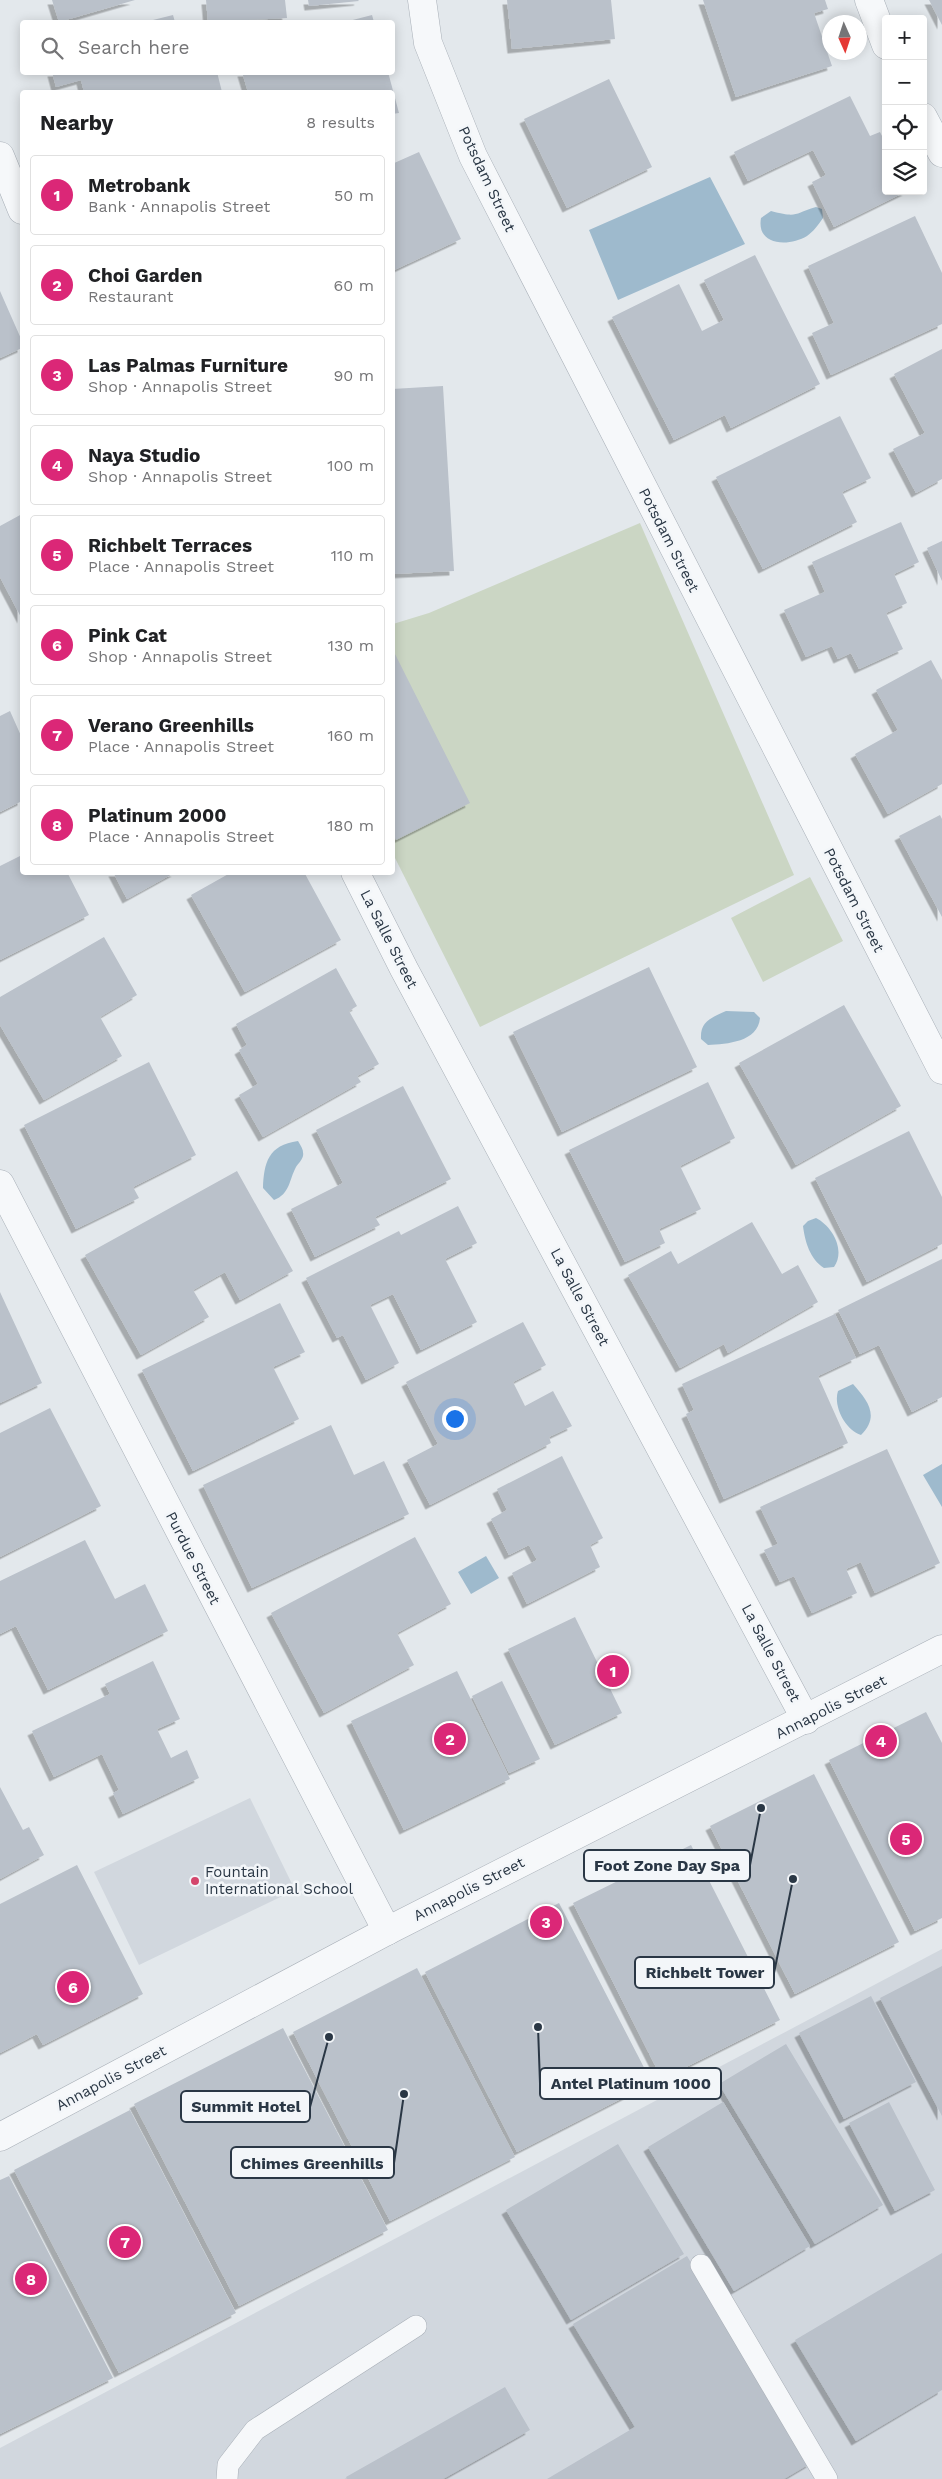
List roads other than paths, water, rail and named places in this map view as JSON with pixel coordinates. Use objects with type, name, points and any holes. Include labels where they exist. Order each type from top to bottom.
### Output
[{"type":"street","name":"Potsdam Street","points":[[422,0],[428,43],[473,156],[942,1070]]},
{"type":"street","points":[[869,0],[882,34]]},
{"type":"street","points":[[927,125],[942,153]]},
{"type":"street","points":[[0,156],[20,205]]},
{"type":"street","name":"La Salle Street","points":[[357,875],[404,969],[806,1720]]},
{"type":"street","name":"Purdue Street","points":[[0,1184],[387,1931]]},
{"type":"street","name":"Annapolis Street","points":[[0,2137],[387,1931],[806,1720],[942,1649]]},
{"type":"lane","points":[[701,2265],[827,2479]]},
{"type":"lane","points":[[227,2479],[228,2465],[255,2430],[416,2326]]},
{"type":"water","points":[[710,177],[745,244],[618,300],[589,230]]},
{"type":"water","points":[[816,207],[822,209],[823,218],[814,230],[800,240],[783,243],[775,242],[764,234],[761,227],[761,218],[771,211],[791,215]]},
{"type":"water","points":[[726,1011],[754,1012],[760,1018],[758,1026],[748,1037],[724,1044],[708,1045],[701,1039],[702,1028],[708,1021]]},
{"type":"water","points":[[298,1141],[303,1150],[302,1157],[286,1190],[274,1200],[263,1188],[267,1163],[274,1151],[288,1143]]},
{"type":"water","points":[[816,1218],[827,1227],[836,1239],[838,1253],[834,1267],[824,1268],[819,1264],[807,1244],[803,1226],[808,1221]]},
{"type":"water","points":[[853,1384],[863,1396],[871,1415],[867,1428],[861,1435],[845,1423],[837,1404],[838,1391]]},
{"type":"water","points":[[942,1464],[942,1507],[923,1475]]},
{"type":"water","points":[[486,1556],[499,1578],[471,1594],[458,1572]]},
{"type":"place","name":"Metrobank","points":[[613,1671]]},
{"type":"place","name":"Choi Garden","points":[[450,1739]]},
{"type":"place","name":"Naya Studio","points":[[881,1741]]},
{"type":"place","name":"Foot Zone Day Spa","points":[[761,1808]]},
{"type":"place","name":"Richbelt Terraces","points":[[906,1839]]},
{"type":"place","name":"Richbelt Tower","points":[[793,1879]]},
{"type":"place","name":"Fountain International School","points":[[195,1881]]},
{"type":"place","name":"Las Palmas Furniture","points":[[546,1922]]},
{"type":"place","name":"Pink Cat","points":[[73,1987]]},
{"type":"place","name":"Antel Platinum 1000","points":[[538,2027]]},
{"type":"place","name":"Summit Hotel","points":[[329,2037]]},
{"type":"place","name":"Chimes Greenhills","points":[[404,2094]]},
{"type":"place","name":"Verano Greenhills","points":[[125,2242]]},
{"type":"place","name":"Platinum 2000","points":[[31,2279]]}]
